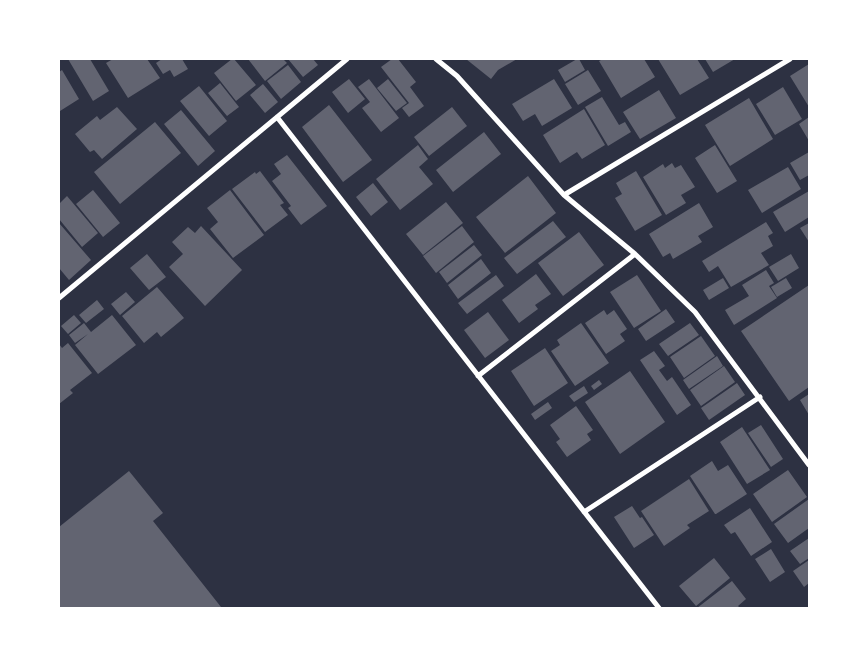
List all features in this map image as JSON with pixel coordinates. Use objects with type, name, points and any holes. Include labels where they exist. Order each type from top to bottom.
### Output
[{"type":"street","points":[[59,298],[347,59]]},
{"type":"street","points":[[436,59],[457,76],[564,195],[635,254],[696,312],[809,465]]},
{"type":"street","points":[[564,195],[790,59]]},
{"type":"street","points":[[276,117],[659,608]]},
{"type":"street","points":[[478,376],[635,254]]},
{"type":"street","points":[[584,512],[760,397]]},
{"type":"building","points":[[68,59],[90,59],[109,91],[93,101]]},
{"type":"building","points":[[113,59],[147,59],[160,78],[128,98],[106,63]]},
{"type":"building","points":[[162,59],[182,59],[188,69],[174,77],[170,70],[163,74],[156,63]]},
{"type":"building","points":[[232,59],[256,85],[236,101],[214,73]]},
{"type":"building","points":[[248,59],[283,59],[287,63],[265,81]]},
{"type":"building","points":[[288,59],[313,59],[318,65],[303,77]]},
{"type":"building","points":[[392,59],[398,59],[416,82],[410,87],[424,106],[409,117],[402,108],[409,103],[381,67]]},
{"type":"building","points":[[466,59],[517,59],[498,70],[491,79]]},
{"type":"building","points":[[579,59],[585,70],[565,82],[558,70]]},
{"type":"building","points":[[603,59],[644,59],[655,77],[621,98],[599,61]]},
{"type":"building","points":[[658,59],[697,59],[709,78],[680,95]]},
{"type":"building","points":[[705,59],[735,59],[713,72]]},
{"type":"building","points":[[809,64],[809,107],[790,76]]},
{"type":"building","points":[[288,65],[301,82],[281,99],[267,81]]},
{"type":"building","points":[[62,70],[79,99],[60,111],[59,72]]},
{"type":"building","points":[[588,70],[601,91],[578,105],[565,84]]},
{"type":"building","points":[[349,79],[365,99],[348,113],[332,92]]},
{"type":"building","points":[[369,79],[399,118],[381,132],[362,108],[370,102],[358,87]]},
{"type":"building","points":[[388,79],[407,103],[396,111],[377,88]]},
{"type":"building","points":[[554,79],[572,108],[542,126],[535,114],[523,121],[512,104]]},
{"type":"building","points":[[220,83],[239,107],[227,116],[208,93]]},
{"type":"building","points":[[263,84],[278,102],[265,113],[250,95]]},
{"type":"building","points":[[199,86],[227,121],[209,136],[180,101]]},
{"type":"building","points":[[783,87],[802,119],[775,135],[756,104]]},
{"type":"building","points":[[659,90],[676,118],[640,139],[623,112]]},
{"type":"building","points":[[602,97],[619,125],[625,122],[631,132],[608,146],[585,107]]},
{"type":"building","points":[[749,98],[773,139],[730,166],[705,125]]},
{"type":"building","points":[[329,105],[372,160],[343,182],[302,127]]},
{"type":"building","points":[[117,107],[137,129],[102,159],[94,150],[90,152],[75,134],[97,116],[100,120]]},
{"type":"building","points":[[452,107],[467,126],[429,156],[414,137]]},
{"type":"building","points":[[584,109],[605,145],[582,159],[577,152],[560,163],[543,135]]},
{"type":"building","points":[[181,110],[215,151],[198,166],[164,124]]},
{"type":"building","points":[[809,117],[809,141],[799,124]]},
{"type":"building","points":[[155,122],[181,153],[120,204],[94,172]]},
{"type":"building","points":[[484,132],[501,154],[453,192],[436,170]]},
{"type":"building","points":[[418,145],[428,159],[419,167],[433,184],[400,210],[376,179]]},
{"type":"building","points":[[715,145],[737,181],[717,193],[695,158]]},
{"type":"building","points":[[809,152],[809,175],[800,180],[790,163]]},
{"type":"building","points":[[287,155],[327,206],[301,225],[288,208],[291,206],[272,181],[281,174],[274,164]]},
{"type":"building","points":[[672,163],[675,168],[681,165],[695,187],[681,195],[686,203],[666,215],[643,177],[663,164],[665,168]]},
{"type":"building","points":[[788,167],[801,189],[762,213],[748,190]]},
{"type":"building","points":[[260,171],[284,203],[280,205],[288,215],[265,232],[232,189],[255,172],[256,174]]},
{"type":"building","points":[[636,171],[662,215],[635,231],[615,198],[622,194],[616,183]]},
{"type":"building","points":[[528,176],[556,213],[505,253],[476,217]]},
{"type":"building","points":[[373,183],[388,202],[371,216],[356,197]]},
{"type":"building","points":[[93,190],[120,223],[103,237],[76,204]]},
{"type":"building","points":[[230,190],[264,235],[233,258],[210,229],[218,222],[207,208]]},
{"type":"building","points":[[809,191],[809,217],[785,232],[773,212]]},
{"type":"building","points":[[67,196],[98,233],[82,247],[59,219],[59,204]]},
{"type":"building","points":[[446,202],[463,223],[423,255],[406,234]]},
{"type":"building","points":[[699,203],[713,227],[698,236],[702,242],[673,259],[670,253],[663,257],[649,234]]},
{"type":"building","points":[[553,221],[566,237],[517,274],[504,258]]},
{"type":"building","points":[[766,222],[773,233],[768,236],[773,246],[761,253],[769,265],[731,287],[718,266],[709,272],[702,261]]},
{"type":"building","points":[[59,223],[91,260],[69,280],[59,268]]},
{"type":"building","points":[[809,223],[809,242],[800,228]]},
{"type":"building","points":[[201,226],[242,270],[205,306],[169,267],[183,254],[172,242],[188,227],[195,233]]},
{"type":"building","points":[[462,226],[474,242],[436,273],[423,256]]},
{"type":"building","points":[[579,232],[604,265],[563,296],[538,263]]},
{"type":"building","points":[[474,245],[482,255],[447,283],[439,272]]},
{"type":"building","points":[[147,254],[166,277],[149,290],[130,268]]},
{"type":"building","points":[[791,254],[799,268],[778,281],[769,267]]},
{"type":"building","points":[[481,259],[491,273],[458,299],[448,285]]},
{"type":"building","points":[[766,270],[774,283],[769,286],[777,298],[734,325],[725,310],[749,296],[742,285]]},
{"type":"building","points":[[536,274],[551,294],[535,305],[538,309],[519,323],[502,300]]},
{"type":"building","points":[[496,275],[504,286],[467,314],[458,303]]},
{"type":"building","points":[[637,275],[661,311],[634,328],[610,292]]},
{"type":"building","points":[[723,278],[729,288],[709,300],[703,290]]},
{"type":"building","points":[[786,278],[792,288],[777,297],[771,287]]},
{"type":"building","points":[[809,285],[809,387],[789,401],[741,331]]},
{"type":"building","points":[[157,287],[184,318],[161,337],[157,332],[144,343],[122,316]]},
{"type":"building","points":[[126,292],[135,302],[120,315],[111,304]]},
{"type":"building","points":[[97,300],[104,309],[86,323],[79,315]]},
{"type":"building","points":[[666,309],[675,322],[646,341],[638,329]]},
{"type":"building","points":[[604,310],[607,315],[614,310],[627,329],[620,334],[625,341],[606,354],[585,323]]},
{"type":"building","points":[[488,312],[509,340],[485,358],[464,330]]},
{"type":"building","points":[[74,315],[81,323],[68,334],[61,326]]},
{"type":"building","points":[[112,315],[136,345],[98,374],[75,345],[88,334],[75,343],[69,335],[84,323],[91,332]]},
{"type":"building","points":[[581,323],[609,363],[575,386],[551,351],[560,345],[557,340]]},
{"type":"building","points":[[690,323],[699,335],[668,356],[659,344]]},
{"type":"building","points":[[701,336],[715,356],[684,378],[670,357]]},
{"type":"building","points":[[68,343],[92,373],[70,390],[73,393],[59,404],[59,344],[62,348]]},
{"type":"building","points":[[545,348],[568,383],[534,406],[511,371]]},
{"type":"building","points":[[654,351],[665,366],[659,370],[667,381],[672,377],[691,405],[677,415],[640,360]]},
{"type":"building","points":[[717,356],[723,366],[689,389],[683,380]]},
{"type":"building","points":[[724,366],[735,382],[701,406],[690,390]]},
{"type":"building","points":[[630,371],[665,422],[620,454],[585,402]]},
{"type":"building","points":[[599,380],[602,384],[594,390],[591,386]]},
{"type":"building","points":[[737,383],[745,395],[709,420],[701,408]]},
{"type":"building","points":[[584,386],[588,393],[574,402],[569,396]]},
{"type":"building","points":[[809,394],[809,415],[800,400]]},
{"type":"building","points":[[548,402],[552,408],[535,420],[531,414]]},
{"type":"building","points":[[576,406],[593,430],[587,434],[591,440],[567,457],[556,442],[560,439],[550,425]]},
{"type":"building","points":[[761,425],[783,459],[771,467],[748,433]]},
{"type":"building","points":[[742,427],[770,470],[747,484],[720,442]]},
{"type":"building","points":[[712,461],[718,471],[728,465],[747,494],[716,514],[690,476]]},
{"type":"building","points":[[788,470],[807,497],[772,522],[753,494]]},
{"type":"building","points":[[129,471],[163,513],[153,521],[221,607],[59,608],[59,527]]},
{"type":"building","points":[[689,479],[709,511],[687,525],[690,528],[664,546],[641,511]]},
{"type":"building","points":[[809,499],[809,528],[788,543],[774,524]]},
{"type":"building","points":[[632,506],[654,535],[634,548],[614,517]]},
{"type":"building","points":[[750,508],[772,542],[751,556],[735,532],[731,534],[724,525]]},
{"type":"building","points":[[809,538],[809,558],[800,564],[790,551]]},
{"type":"building","points":[[771,549],[785,572],[770,582],[755,559]]},
{"type":"building","points":[[714,558],[730,578],[696,606],[679,586]]},
{"type":"building","points":[[809,560],[809,583],[804,587],[793,571]]},
{"type":"building","points":[[732,581],[746,599],[738,606],[740,608],[697,608]]}]
